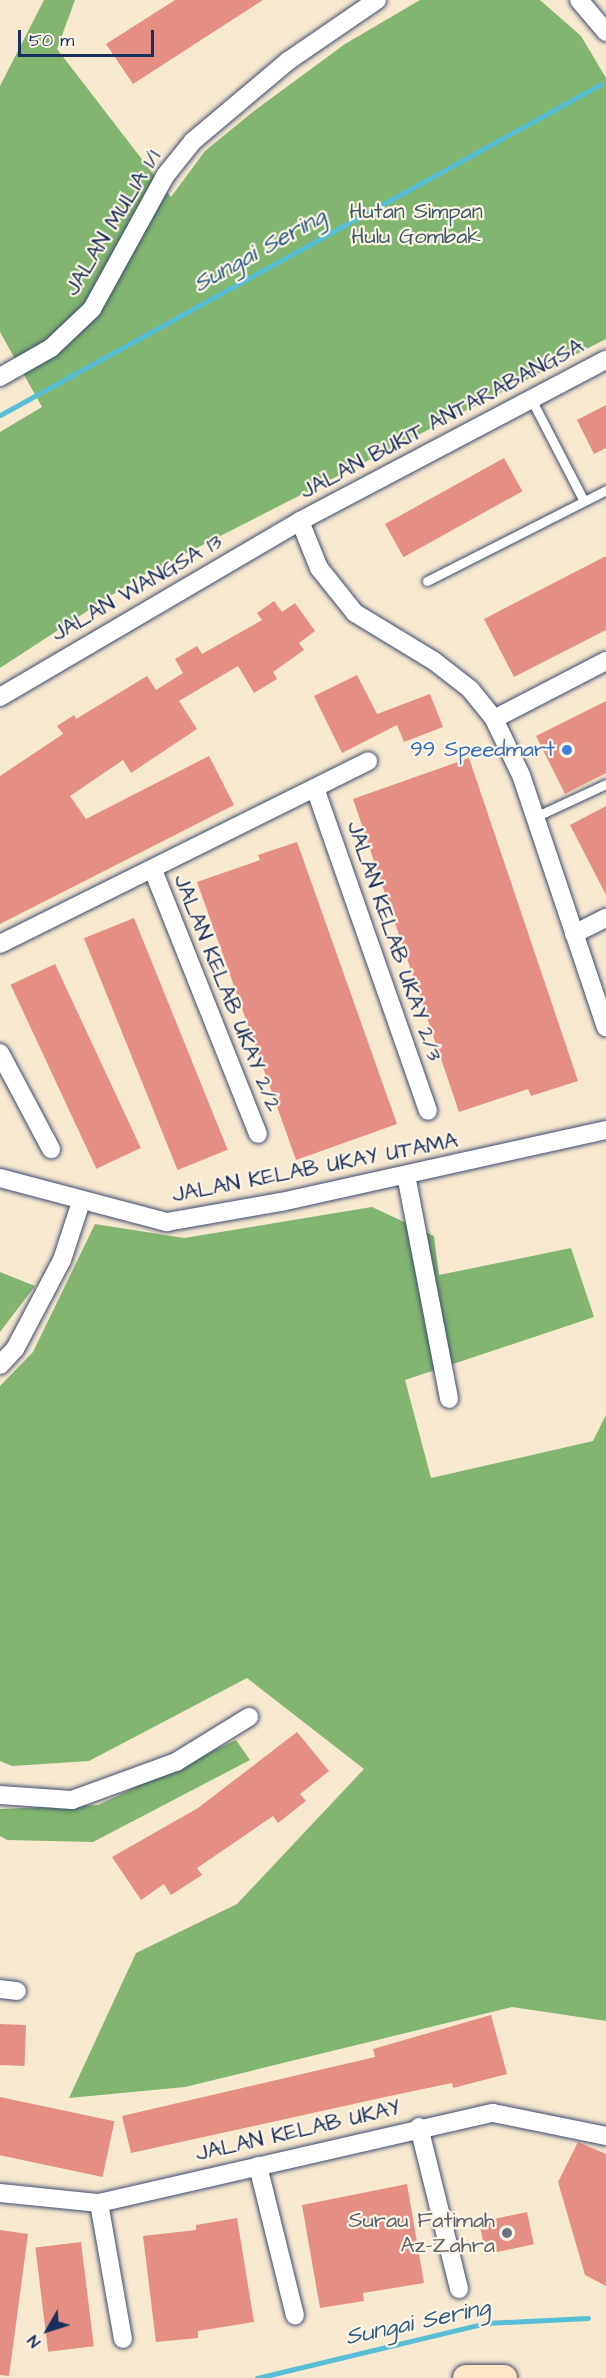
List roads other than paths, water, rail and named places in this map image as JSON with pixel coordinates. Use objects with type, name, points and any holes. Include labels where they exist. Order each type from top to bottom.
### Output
[{"type":"street","name":"JALAN MULIA 1/1","points":[[0,377],[51,348],[92,309],[165,176],[193,141],[288,61],[377,0]]},
{"type":"street","points":[[579,0],[606,32]]},
{"type":"street","name":"JALAN BUKIT ANTARABANGSA","points":[[300,521],[606,360]]},
{"type":"street","points":[[300,521],[319,568],[355,613],[434,661],[470,690],[494,719],[520,775],[606,1027]]},
{"type":"street","name":"JALAN WANGSA 13","points":[[0,698],[300,521]]},
{"type":"street","points":[[494,719],[606,661]]},
{"type":"street","points":[[0,944],[153,870],[368,761]]},
{"type":"street","name":"JALAN KELAB UKAY 2/3","points":[[315,788],[428,1111]]},
{"type":"street","name":"JALAN KELAB UKAY 2/2","points":[[153,870],[258,1134]]},
{"type":"street","points":[[574,934],[606,918]]},
{"type":"street","points":[[0,1053],[51,1149]]},
{"type":"street","name":"JALAN KELAB UKAY UTAMA","points":[[0,1178],[81,1202],[167,1222],[406,1175],[606,1130]]},
{"type":"street","points":[[406,1175],[449,1399]]},
{"type":"street","points":[[0,1365],[15,1349],[62,1260],[81,1202]]},
{"type":"street","points":[[0,1795],[72,1800],[176,1762],[249,1717]]},
{"type":"street","name":"JALAN KELAB UKAY","points":[[0,2193],[99,2202],[419,2127],[493,2113],[606,2136]]},
{"type":"street","points":[[419,2127],[459,2289]]},
{"type":"street","points":[[258,2166],[295,2314]]},
{"type":"street","points":[[99,2202],[123,2339]]},
{"type":"street","points":[[466,2378],[504,2378]]},
{"type":"lane","points":[[530,398],[584,501]]},
{"type":"lane","points":[[427,581],[606,490]]},
{"type":"lane","points":[[535,817],[606,783]]},
{"type":"waterway","name":"Sungai Sering","points":[[0,415],[601,84]]},
{"type":"waterway","name":"Sungai Sering","points":[[257,2378],[486,2323],[588,2318]]},
{"type":"place","name":"99 Speedmart","points":[[567,750]]},
{"type":"place","name":"Surau Fatimah Az-Zahra","points":[[507,2233]]},
{"type":"park label","name":"Hutan Simpan Hulu Gombak","points":[[416,224]]}]
